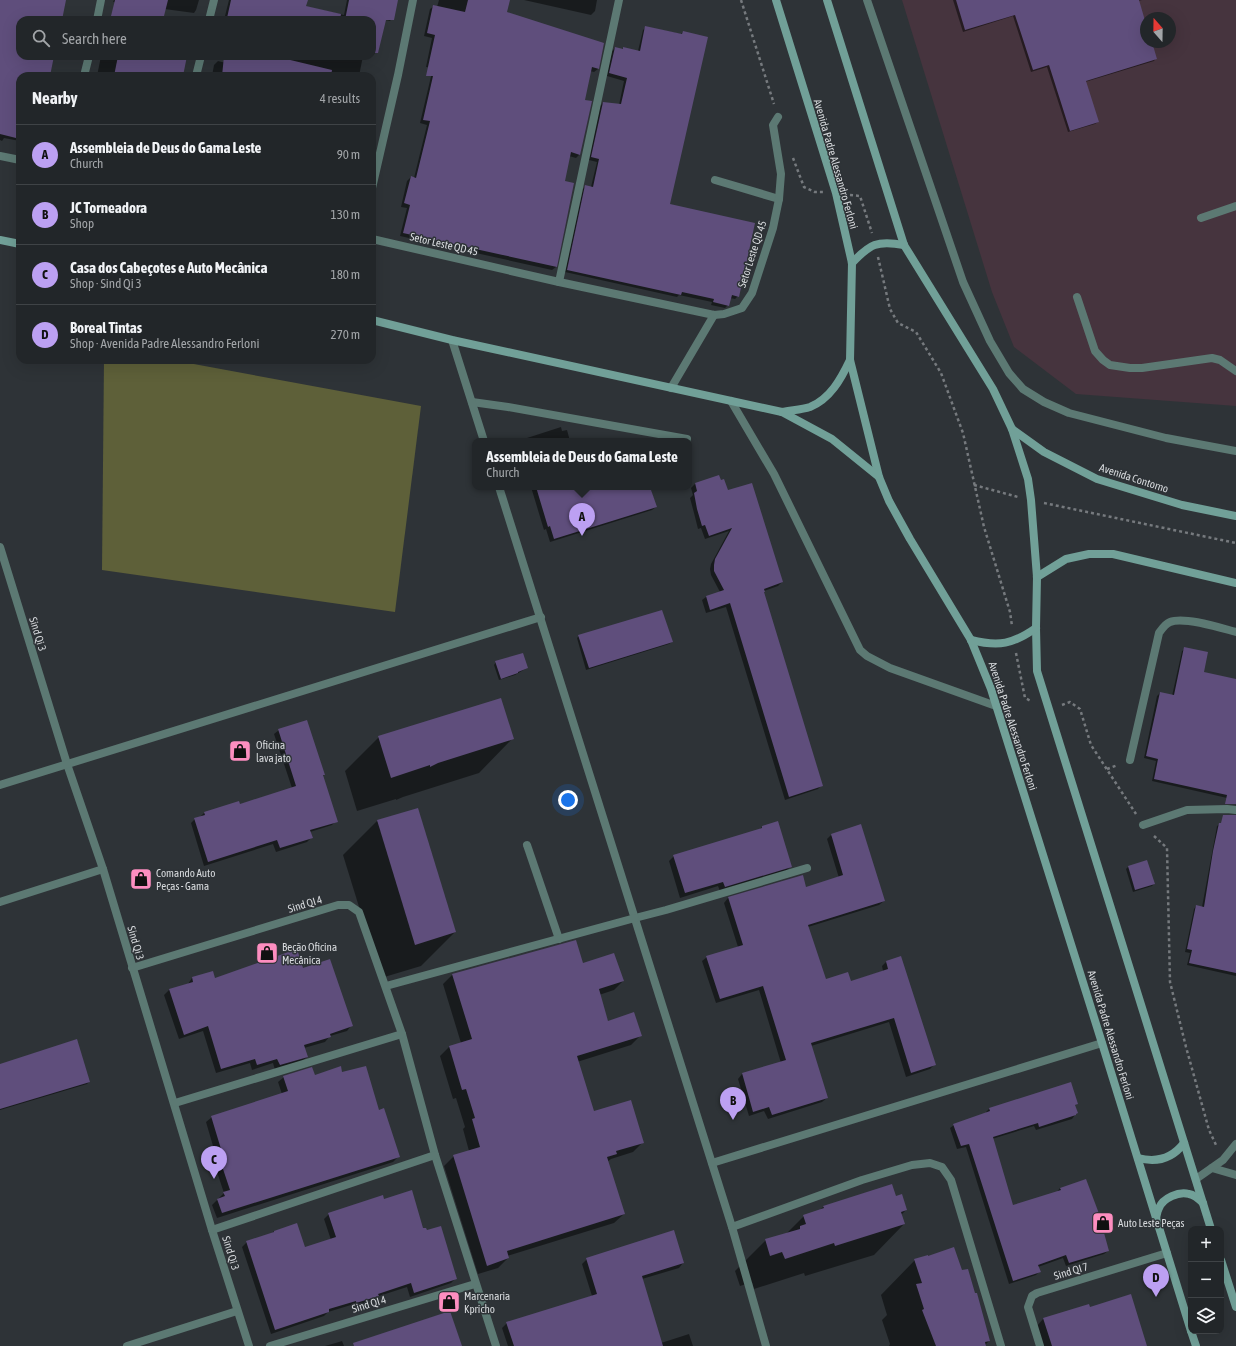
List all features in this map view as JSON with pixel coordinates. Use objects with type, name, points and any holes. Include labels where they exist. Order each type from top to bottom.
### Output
[{"type":"main road","name":"Avenida Padre Alessandro Ferloni","points":[[776,0],[836,193],[852,263],[850,360],[880,477],[889,501],[910,539],[971,640],[991,689],[1188,1321]]},
{"type":"main road","points":[[827,0],[904,245],[993,389],[1012,429],[1028,479],[1037,577],[1037,671],[1210,1226]]},
{"type":"main road","points":[[0,240],[16,243]]},
{"type":"main road","points":[[852,263],[864,250],[875,244],[888,242],[904,245]]},
{"type":"main road","points":[[376,321],[452,340],[782,412],[832,439],[880,477]]},
{"type":"main road","points":[[782,412],[810,407],[822,400],[842,377],[850,360]]},
{"type":"main road","name":"Avenida Contorno","points":[[1012,429],[1044,452],[1097,479],[1182,505],[1236,516]]},
{"type":"main road","points":[[1037,577],[1066,559],[1089,554],[1114,554],[1236,583]]},
{"type":"main road","points":[[971,640],[996,644],[1013,642],[1036,628]]},
{"type":"main road","points":[[1138,1158],[1148,1161],[1163,1160],[1172,1156],[1184,1143]]},
{"type":"main road","points":[[1156,1218],[1158,1208],[1164,1200],[1174,1195],[1188,1193],[1196,1196],[1203,1203]]},
{"type":"main road","points":[[1222,1262],[1236,1307]]},
{"type":"main road","name":"Avenida Padre Alessandro Ferloni","points":[[1192,1334],[1196,1346]]},
{"type":"street","points":[[97,16],[101,0]]},
{"type":"street","points":[[210,16],[214,0]]},
{"type":"street","points":[[376,171],[398,75],[413,0]]},
{"type":"street","points":[[559,282],[619,0]]},
{"type":"street","points":[[867,0],[963,282],[990,341],[1009,373],[1023,389],[1044,402],[1069,412],[1166,438],[1236,451]]},
{"type":"street","points":[[85,72],[88,60]]},
{"type":"street","points":[[197,72],[200,60]]},
{"type":"street","name":"Setor Leste QD 45","points":[[376,240],[559,282],[714,315],[724,314],[742,308],[752,293],[773,228],[780,198],[781,174],[773,125],[778,117]]},
{"type":"street","points":[[0,156],[16,159]]},
{"type":"street","points":[[715,180],[780,198]]},
{"type":"street","points":[[1201,218],[1236,206]]},
{"type":"street","points":[[1077,297],[1094,351],[1110,365],[1142,368],[1212,358],[1220,360],[1236,371]]},
{"type":"street","points":[[671,388],[714,315]]},
{"type":"street","points":[[452,340],[483,438]]},
{"type":"street","points":[[731,401],[774,474],[860,650],[867,656],[890,668],[996,706]]},
{"type":"street","points":[[472,402],[681,438]]},
{"type":"street","points":[[500,490],[636,918],[732,1227],[766,1346]]},
{"type":"street","name":"Sind Qi 3","points":[[0,547],[67,764],[103,869],[212,1230],[249,1346]]},
{"type":"street","points":[[0,785],[541,617]]},
{"type":"street","points":[[1130,760],[1159,633],[1164,626],[1170,622],[1180,620],[1236,632]]},
{"type":"street","points":[[1143,825],[1187,810],[1236,810]]},
{"type":"street","points":[[527,845],[558,939]]},
{"type":"street","points":[[386,986],[666,910],[807,868]]},
{"type":"street","points":[[0,902],[103,869]]},
{"type":"street","name":"Sind QI 4","points":[[132,968],[338,905],[349,905],[359,912],[402,1034],[435,1155],[496,1346]]},
{"type":"street","points":[[174,1103],[402,1034]]},
{"type":"street","points":[[712,1163],[1102,1043]]},
{"type":"street","points":[[1196,1179],[1223,1160],[1236,1144]]},
{"type":"street","points":[[212,1230],[435,1155]]},
{"type":"street","points":[[732,1227],[862,1180],[912,1165],[930,1163],[942,1167],[951,1180],[1001,1346]]},
{"type":"street","points":[[1212,1168],[1236,1175]]},
{"type":"street","name":"Sind QI 7","points":[[1040,1346],[1028,1307],[1032,1296],[1037,1293],[1167,1253]]},
{"type":"street","name":"Sind QI 4","points":[[270,1346],[475,1284]]},
{"type":"street","points":[[127,1346],[237,1311]]},
{"type":"path","points":[[740,0],[778,117]]},
{"type":"path","points":[[791,152],[804,187],[815,192],[860,196],[875,244],[890,309],[898,323],[916,332],[941,373],[963,433],[984,527],[1010,612],[1013,642],[1025,698],[1049,709],[1070,702],[1080,709],[1091,745],[1143,825],[1167,848],[1170,982],[1209,1130],[1223,1160]]},
{"type":"path","points":[[974,485],[1031,500],[1236,543]]},
{"type":"shaded area","points":[[902,0],[1236,0],[1236,406],[1076,394],[1014,347],[992,292]]},
{"type":"green space","points":[[104,364],[194,364],[421,406],[395,612],[102,570]]},
{"type":"building","points":[[0,0],[66,0],[63,16],[16,16],[16,60],[53,60],[51,72],[16,72],[16,138],[0,134]]},
{"type":"building","points":[[115,0],[168,0],[164,16],[111,16]]},
{"type":"building","points":[[231,0],[308,0],[306,6],[341,14],[341,16],[227,16]]},
{"type":"building","points":[[349,0],[398,0],[394,20],[386,20],[378,53],[376,53],[376,16],[346,16]]},
{"type":"building","points":[[468,0],[510,0],[507,12],[604,43],[599,69],[592,67],[585,100],[592,101],[580,155],[571,152],[565,181],[574,183],[557,267],[403,233],[410,205],[404,203],[411,176],[416,178],[430,121],[423,120],[433,76],[426,76],[435,35],[427,33],[433,5],[465,12]]},
{"type":"building","points":[[956,0],[1139,0],[1142,12],[1140,12],[1140,48],[1154,48],[1157,59],[1086,81],[1099,122],[1070,131],[1049,65],[1033,70],[1015,15],[965,30]]},
{"type":"building","points":[[645,26],[682,34],[683,31],[708,37],[670,204],[755,223],[739,297],[732,295],[729,306],[713,302],[714,299],[682,292],[681,295],[567,270],[585,185],[593,187],[599,159],[591,157],[603,102],[621,104],[627,78],[609,73],[615,47],[623,49],[623,47],[640,51]]},
{"type":"building","points":[[117,60],[186,60],[184,72],[115,72]]},
{"type":"building","points":[[224,60],[290,60],[332,70],[332,72],[222,72]]},
{"type":"building","points":[[719,475],[721,480],[724,479],[728,490],[752,483],[783,582],[764,589],[764,592],[823,786],[789,797],[730,603],[710,610],[706,596],[724,590],[714,571],[714,565],[715,559],[732,528],[709,536],[705,525],[702,526],[697,509],[694,493],[697,491],[695,483]]},
{"type":"building","points":[[537,490],[651,490],[657,507],[554,539],[550,526],[548,527]]},
{"type":"building","points":[[662,610],[673,642],[589,668],[578,635]]},
{"type":"building","points":[[1184,647],[1208,652],[1204,672],[1236,679],[1236,804],[1225,804],[1227,795],[1154,779],[1158,759],[1146,756],[1160,692],[1174,695]]},
{"type":"building","points":[[523,653],[528,668],[501,679],[495,661]]},
{"type":"building","points":[[501,698],[514,739],[438,763],[430,767],[430,765],[391,778],[378,736]]},
{"type":"building","points":[[307,720],[325,775],[323,775],[338,822],[310,830],[313,838],[280,848],[277,840],[208,862],[194,818],[205,815],[204,812],[239,801],[240,804],[296,786],[278,729]]},
{"type":"building","points":[[418,808],[456,932],[415,945],[377,820]]},
{"type":"building","points":[[1223,815],[1236,815],[1236,973],[1189,963],[1192,950],[1187,949],[1196,905],[1204,907],[1213,851],[1219,823],[1221,823]]},
{"type":"building","points":[[778,821],[792,867],[725,887],[723,882],[685,893],[673,855],[762,828],[762,826]]},
{"type":"building","points":[[861,824],[885,901],[808,925],[826,979],[848,972],[851,981],[888,969],[886,961],[901,956],[936,1065],[911,1073],[894,1018],[811,1043],[828,1098],[772,1115],[769,1107],[753,1112],[742,1073],[786,1060],[763,986],[720,999],[706,956],[743,945],[728,897],[803,875],[806,887],[843,875],[831,834]]},
{"type":"building","points":[[1147,860],[1155,884],[1135,890],[1128,866]]},
{"type":"building","points":[[576,940],[583,963],[614,953],[624,981],[599,989],[608,1021],[634,1012],[642,1036],[577,1056],[594,1111],[631,1100],[644,1143],[616,1151],[617,1154],[607,1157],[625,1214],[507,1251],[509,1258],[487,1266],[453,1155],[480,1147],[472,1119],[475,1118],[466,1089],[462,1090],[449,1046],[472,1039],[452,974]]},
{"type":"building","points":[[297,949],[303,968],[330,959],[353,1026],[330,1034],[331,1037],[304,1045],[308,1057],[280,1065],[277,1059],[257,1065],[255,1059],[221,1069],[208,1026],[184,1035],[169,989],[193,982],[192,977],[213,971],[215,978]]},
{"type":"building","points":[[77,1039],[90,1082],[0,1109],[0,1064]]},
{"type":"building","points":[[341,1066],[342,1072],[366,1066],[379,1110],[384,1108],[400,1157],[222,1213],[217,1199],[225,1196],[223,1192],[230,1190],[220,1160],[224,1159],[211,1116],[288,1091],[283,1076],[312,1067],[315,1075]]},
{"type":"building","points":[[1071,1082],[1078,1104],[1075,1105],[1078,1113],[1076,1115],[1039,1127],[1038,1123],[993,1137],[1013,1205],[1061,1190],[1060,1188],[1086,1179],[1098,1211],[1109,1251],[1069,1263],[1066,1255],[1038,1265],[1041,1272],[1013,1281],[969,1144],[961,1146],[953,1124],[990,1111],[989,1108]]},
{"type":"building","points":[[892,1184],[896,1196],[902,1194],[907,1210],[901,1212],[905,1224],[835,1246],[834,1243],[785,1259],[782,1252],[770,1256],[765,1239],[800,1229],[800,1226],[806,1224],[803,1215],[824,1208],[823,1206]]},
{"type":"building","points":[[412,1190],[423,1228],[426,1228],[427,1230],[441,1226],[457,1279],[414,1293],[411,1283],[378,1294],[379,1296],[329,1309],[329,1312],[275,1330],[246,1241],[297,1223],[305,1247],[336,1237],[328,1213],[383,1195],[384,1199]]},
{"type":"building","points":[[674,1230],[684,1263],[642,1276],[663,1346],[514,1346],[506,1322],[597,1294],[586,1258]]},
{"type":"building","points":[[954,1247],[962,1270],[968,1269],[975,1293],[977,1293],[990,1341],[985,1342],[986,1346],[936,1346],[922,1310],[924,1309],[916,1284],[922,1283],[914,1259]]},
{"type":"building","points":[[1131,1294],[1147,1346],[1052,1346],[1043,1318],[1089,1304],[1090,1307]]},
{"type":"building","points":[[450,1311],[462,1346],[354,1346],[353,1343]]},
{"type":"place","name":"Assembleia de Deus do Gama Leste","points":[[582,536]]},
{"type":"place","name":"Oficina lava jato","points":[[240,751]]},
{"type":"place","name":"Comando Auto Peças - Gama","points":[[141,879]]},
{"type":"place","name":"Beção Oficina Mecânica","points":[[267,953]]},
{"type":"place","name":"JC Torneadora","points":[[733,1120]]},
{"type":"place","name":"Casa dos Cabeçotes e Auto Mecânica","points":[[214,1179]]},
{"type":"place","name":"Auto Leste Peças","points":[[1103,1223]]},
{"type":"place","name":"Boreal Tintas","points":[[1156,1297]]},
{"type":"place","name":"Marcenaria Kpricho","points":[[449,1302]]}]
